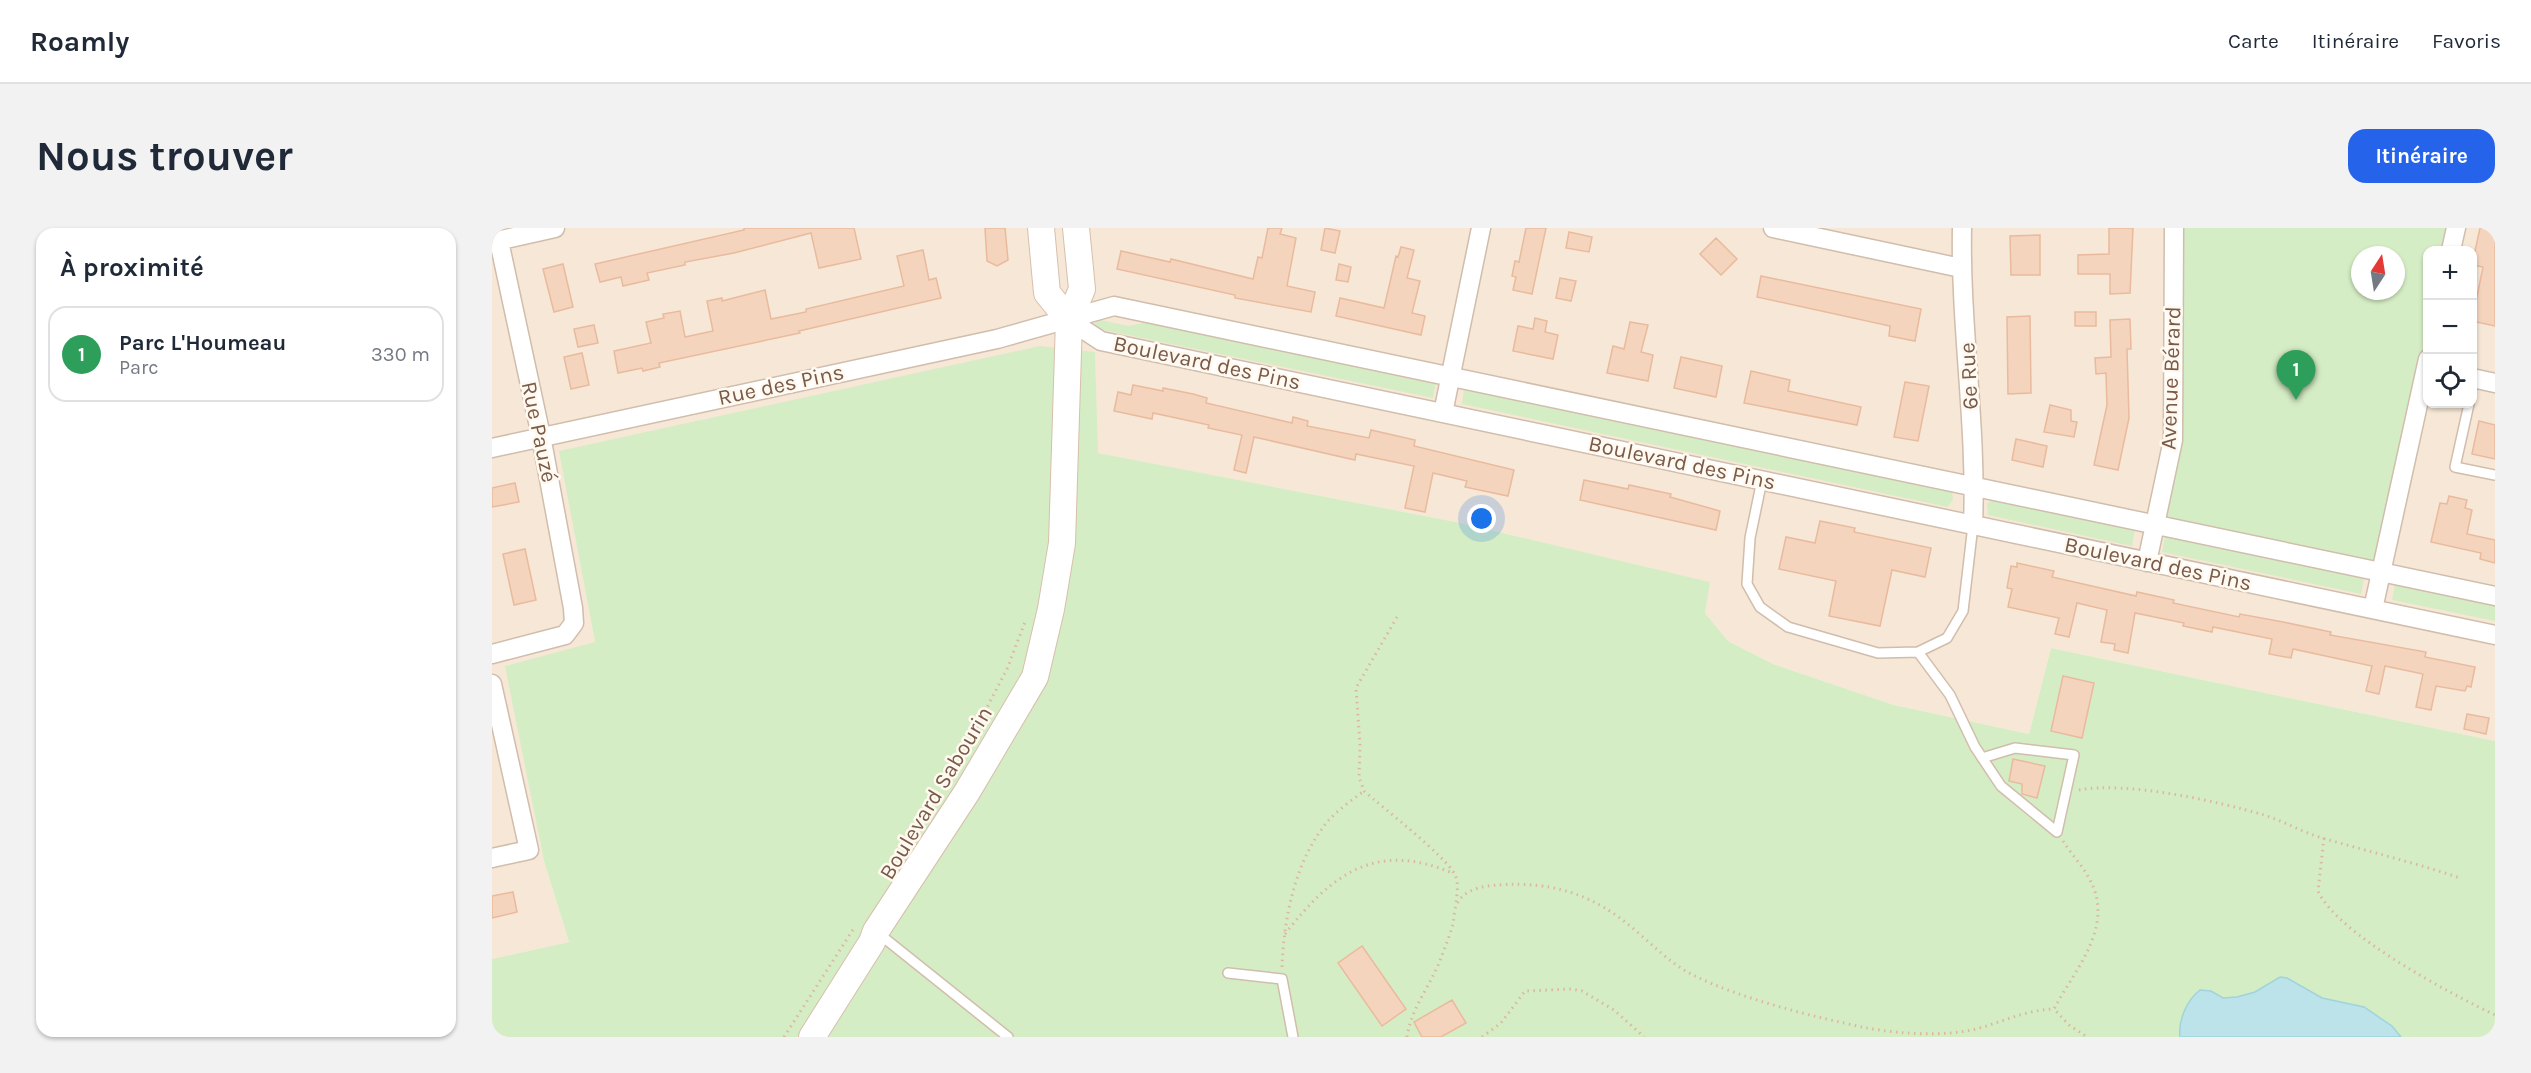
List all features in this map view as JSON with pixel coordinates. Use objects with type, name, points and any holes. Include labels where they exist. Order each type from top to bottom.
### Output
[{"type":"street","points":[[495,241],[555,228]]},
{"type":"street","points":[[1041,228],[1047,293],[1069,320]]},
{"type":"street","name":"Boulevard Sabourin","points":[[812,1037],[872,942],[865,930],[967,792],[1035,676],[1051,609],[1062,543],[1069,320],[1082,289],[1076,228]]},
{"type":"street","points":[[1443,413],[1482,228]]},
{"type":"street","points":[[1773,228],[1961,268]]},
{"type":"street","name":"6e Rue","points":[[1962,228],[1961,268],[1970,373],[1973,525]]},
{"type":"street","name":"Avenue Bérard","points":[[2148,562],[2173,440],[2174,228]]},
{"type":"street","points":[[2452,246],[2456,228]]},
{"type":"street","name":"Rue Pauzé","points":[[492,654],[565,635],[574,623],[541,436],[495,241]]},
{"type":"street","name":"Boulevard des Pins","points":[[1069,320],[1114,306],[2495,596]]},
{"type":"street","name":"Boulevard des Pins","points":[[1069,320],[1101,341],[2495,635]]},
{"type":"street","name":"Rue des Pins","points":[[492,448],[997,339],[1069,320]]},
{"type":"street","points":[[2477,381],[2495,383]]},
{"type":"street","points":[[2373,609],[2423,383]]},
{"type":"street","points":[[492,684],[529,850],[492,858]]},
{"type":"lane","points":[[2468,408],[2455,467],[2495,475]]},
{"type":"lane","points":[[1762,480],[1750,538],[1747,584],[1760,607],[1788,627],[1839,644],[1878,653],[1917,652],[1947,638],[1963,611],[1973,525]]},
{"type":"lane","points":[[1917,652],[1950,695],[1982,758],[2001,786],[2057,832],[2074,755],[2015,748],[1982,758]]},
{"type":"lane","points":[[865,930],[1008,1037]]},
{"type":"lane","points":[[1228,973],[1282,979],[1293,1037]]},
{"type":"path","name":"Boulevard Sabourin","points":[[952,773],[1007,669],[1028,615]]},
{"type":"path","points":[[1397,617],[1356,688],[1360,745],[1359,777],[1364,791],[1455,874],[1457,887],[1456,905],[1440,961],[1409,1025],[1407,1037]]},
{"type":"path","points":[[2066,794],[2081,789],[2106,787],[2169,795],[2265,815],[2324,838],[2460,878]]},
{"type":"path","points":[[1282,979],[1284,936],[1299,876],[1315,842],[1328,822],[1364,791]]},
{"type":"path","points":[[2054,1009],[2090,947],[2098,919],[2097,901],[2090,880],[2057,832]]},
{"type":"path","points":[[2324,838],[2318,891],[2330,909],[2379,949],[2495,1015]]},
{"type":"path","points":[[1284,936],[1307,906],[1328,886],[1358,867],[1379,860],[1403,859],[1428,863],[1455,874]]},
{"type":"path","points":[[1456,905],[1467,892],[1482,886],[1510,884],[1560,889],[1591,898],[1610,910],[1660,954],[1690,974],[1716,986],[1768,1002],[1869,1028],[1952,1034],[1977,1029],[2029,1011],[2054,1009]]},
{"type":"path","points":[[784,1037],[865,930]]},
{"type":"path","points":[[1482,1037],[1501,1023],[1525,991],[1572,989],[1588,994],[1614,1010],[1644,1037]]},
{"type":"path","points":[[2054,1009],[2069,1025],[2087,1037]]},
{"type":"shaded area","points":[[492,228],[2495,228],[2495,741],[2051,648],[2029,734],[1894,705],[1773,664],[1728,641],[1705,613],[1709,582],[1456,522],[1097,453],[1095,352],[560,451],[595,643],[506,666],[544,861],[569,942],[492,959]]},
{"type":"green space","points":[[2174,228],[2456,228],[2452,246],[2423,246],[2423,378],[2381,573],[2154,525],[2173,440]]},
{"type":"green space","points":[[1096,319],[1128,326],[1148,322],[1436,381],[1433,398],[1094,328]]},
{"type":"green space","points":[[1040,346],[1095,352],[1098,453],[1456,522],[1710,582],[1705,613],[1728,641],[1773,664],[1894,705],[2029,734],[2051,648],[2495,741],[2495,1037],[492,1037],[492,959],[569,942],[544,861],[505,666],[595,642],[559,451]]},
{"type":"green space","points":[[1464,388],[1952,491],[1953,499],[1948,507],[1462,404]]},
{"type":"green space","points":[[1993,499],[2135,529],[2132,546],[1988,515],[1987,504]]},
{"type":"green space","points":[[2165,536],[2364,578],[2361,594],[2162,552]]},
{"type":"green space","points":[[2395,584],[2495,605],[2495,621],[2392,600]]},
{"type":"water","points":[[2280,977],[2287,978],[2322,998],[2364,1007],[2392,1026],[2401,1037],[2180,1037],[2180,1024],[2184,1011],[2200,990],[2211,991],[2223,998],[2237,997],[2255,992]]},
{"type":"building","points":[[744,228],[854,228],[861,259],[819,268],[811,233],[647,273],[649,280],[623,286],[621,277],[600,282],[595,264],[744,230]]},
{"type":"building","points":[[985,228],[1005,228],[1008,260],[997,266],[987,261]]},
{"type":"building","points":[[1268,228],[1282,228],[1280,234],[1296,238],[1287,286],[1315,292],[1311,312],[1235,298],[1235,295],[1117,269],[1121,251],[1170,262],[1171,259],[1253,279],[1258,257],[1262,258]]},
{"type":"building","points":[[1325,228],[1340,231],[1335,253],[1321,250]]},
{"type":"building","points":[[1526,228],[1546,228],[1532,294],[1513,290],[1516,277],[1512,276],[1515,261],[1519,262]]},
{"type":"building","points":[[2109,228],[2133,228],[2130,293],[2110,294],[2110,274],[2078,274],[2078,255],[2109,254]]},
{"type":"building","points":[[2480,228],[2495,228],[2495,326],[2477,322],[2477,296],[2483,267],[2477,266],[2476,246]]},
{"type":"building","points":[[1569,232],[1592,237],[1589,252],[1566,248]]},
{"type":"building","points":[[2040,235],[2040,275],[2011,275],[2010,236]]},
{"type":"building","points":[[1716,238],[1737,259],[1721,275],[1700,254]]},
{"type":"building","points":[[1401,247],[1414,250],[1407,278],[1420,281],[1412,313],[1425,316],[1421,335],[1336,316],[1340,298],[1384,308],[1396,256],[1398,257]]},
{"type":"building","points":[[923,250],[929,280],[936,278],[941,298],[799,331],[800,333],[659,363],[660,367],[643,371],[642,368],[618,373],[614,351],[651,343],[646,322],[664,318],[663,314],[680,311],[685,337],[713,331],[707,301],[722,298],[722,301],[765,290],[771,319],[806,312],[806,309],[904,286],[897,256]]},
{"type":"building","points":[[563,264],[573,307],[554,312],[543,269]]},
{"type":"building","points":[[1339,264],[1351,267],[1348,282],[1336,280]]},
{"type":"building","points":[[1761,276],[1921,309],[1915,341],[1889,336],[1890,326],[1757,297]]},
{"type":"building","points":[[1560,278],[1576,281],[1571,301],[1556,298]]},
{"type":"building","points":[[2075,312],[2096,312],[2096,326],[2075,326]]},
{"type":"building","points":[[2030,316],[2031,393],[2008,394],[2007,317]]},
{"type":"building","points":[[1535,318],[1547,321],[1545,332],[1558,335],[1553,359],[1513,351],[1518,326],[1533,329]]},
{"type":"building","points":[[2130,319],[2131,349],[2127,349],[2129,418],[2118,470],[2094,465],[2107,405],[2106,373],[2096,374],[2095,358],[2111,357],[2110,320]]},
{"type":"building","points":[[1630,322],[1648,325],[1641,352],[1653,355],[1648,381],[1607,373],[1613,346],[1624,349]]},
{"type":"building","points":[[594,325],[598,343],[578,347],[574,329]]},
{"type":"building","points":[[582,353],[589,385],[571,389],[564,357]]},
{"type":"building","points":[[1681,357],[1722,366],[1716,397],[1674,388]]},
{"type":"building","points":[[1751,371],[1790,380],[1788,391],[1861,407],[1857,425],[1744,403]]},
{"type":"building","points":[[1905,382],[1929,386],[1918,441],[1894,437]]},
{"type":"building","points":[[1133,385],[1193,394],[1207,398],[1206,403],[1292,423],[1293,417],[1308,421],[1307,426],[1369,438],[1371,430],[1415,440],[1414,446],[1514,470],[1508,496],[1465,487],[1467,481],[1433,473],[1425,512],[1405,508],[1414,466],[1356,454],[1355,460],[1254,437],[1246,473],[1234,470],[1242,435],[1153,413],[1152,419],[1114,411],[1118,392],[1131,395]]},
{"type":"building","points":[[2050,405],[2071,410],[2071,421],[2077,422],[2074,437],[2044,432]]},
{"type":"building","points":[[2479,421],[2495,425],[2495,459],[2472,454]]},
{"type":"building","points":[[2016,439],[2047,446],[2043,467],[2012,460]]},
{"type":"building","points":[[1584,480],[1628,489],[1629,485],[1671,494],[1670,497],[1720,511],[1716,530],[1580,500]]},
{"type":"building","points":[[515,483],[519,502],[492,507],[492,488]]},
{"type":"building","points":[[2449,496],[2467,500],[2465,508],[2472,510],[2467,534],[2495,540],[2495,563],[2480,559],[2481,553],[2431,542],[2440,503],[2447,504]]},
{"type":"building","points":[[1820,521],[1855,528],[1854,532],[1931,548],[1925,577],[1892,570],[1880,626],[1829,616],[1836,581],[1779,569],[1786,537],[1815,543]]},
{"type":"building","points":[[525,549],[536,600],[514,605],[503,554]]},
{"type":"building","points":[[2017,563],[2054,571],[2052,577],[2136,596],[2137,592],[2174,600],[2173,603],[2239,617],[2240,614],[2283,622],[2331,632],[2330,635],[2426,652],[2425,657],[2475,667],[2471,687],[2467,686],[2465,691],[2436,686],[2431,710],[2416,707],[2423,674],[2385,666],[2379,694],[2366,691],[2372,666],[2293,649],[2291,658],[2269,654],[2272,639],[2213,627],[2212,632],[2183,626],[2184,623],[2135,613],[2128,653],[2114,650],[2115,644],[2101,642],[2107,610],[2077,603],[2069,637],[2055,634],[2059,618],[2008,607],[2012,589],[2007,588],[2011,566],[2017,567]]},
{"type":"building","points":[[2063,676],[2094,683],[2082,738],[2051,731]]},
{"type":"building","points":[[2467,714],[2489,718],[2486,734],[2464,729]]},
{"type":"building","points":[[2013,759],[2045,766],[2037,798],[2022,794],[2022,784],[2009,781]]},
{"type":"building","points":[[513,892],[517,912],[492,918],[492,896]]},
{"type":"building","points":[[1362,946],[1406,1009],[1382,1026],[1338,963]]},
{"type":"building","points":[[1452,1000],[1466,1023],[1441,1037],[1422,1037],[1414,1022]]},
{"type":"place","name":"Parc L'Houmeau","points":[[2296,400]]}]
